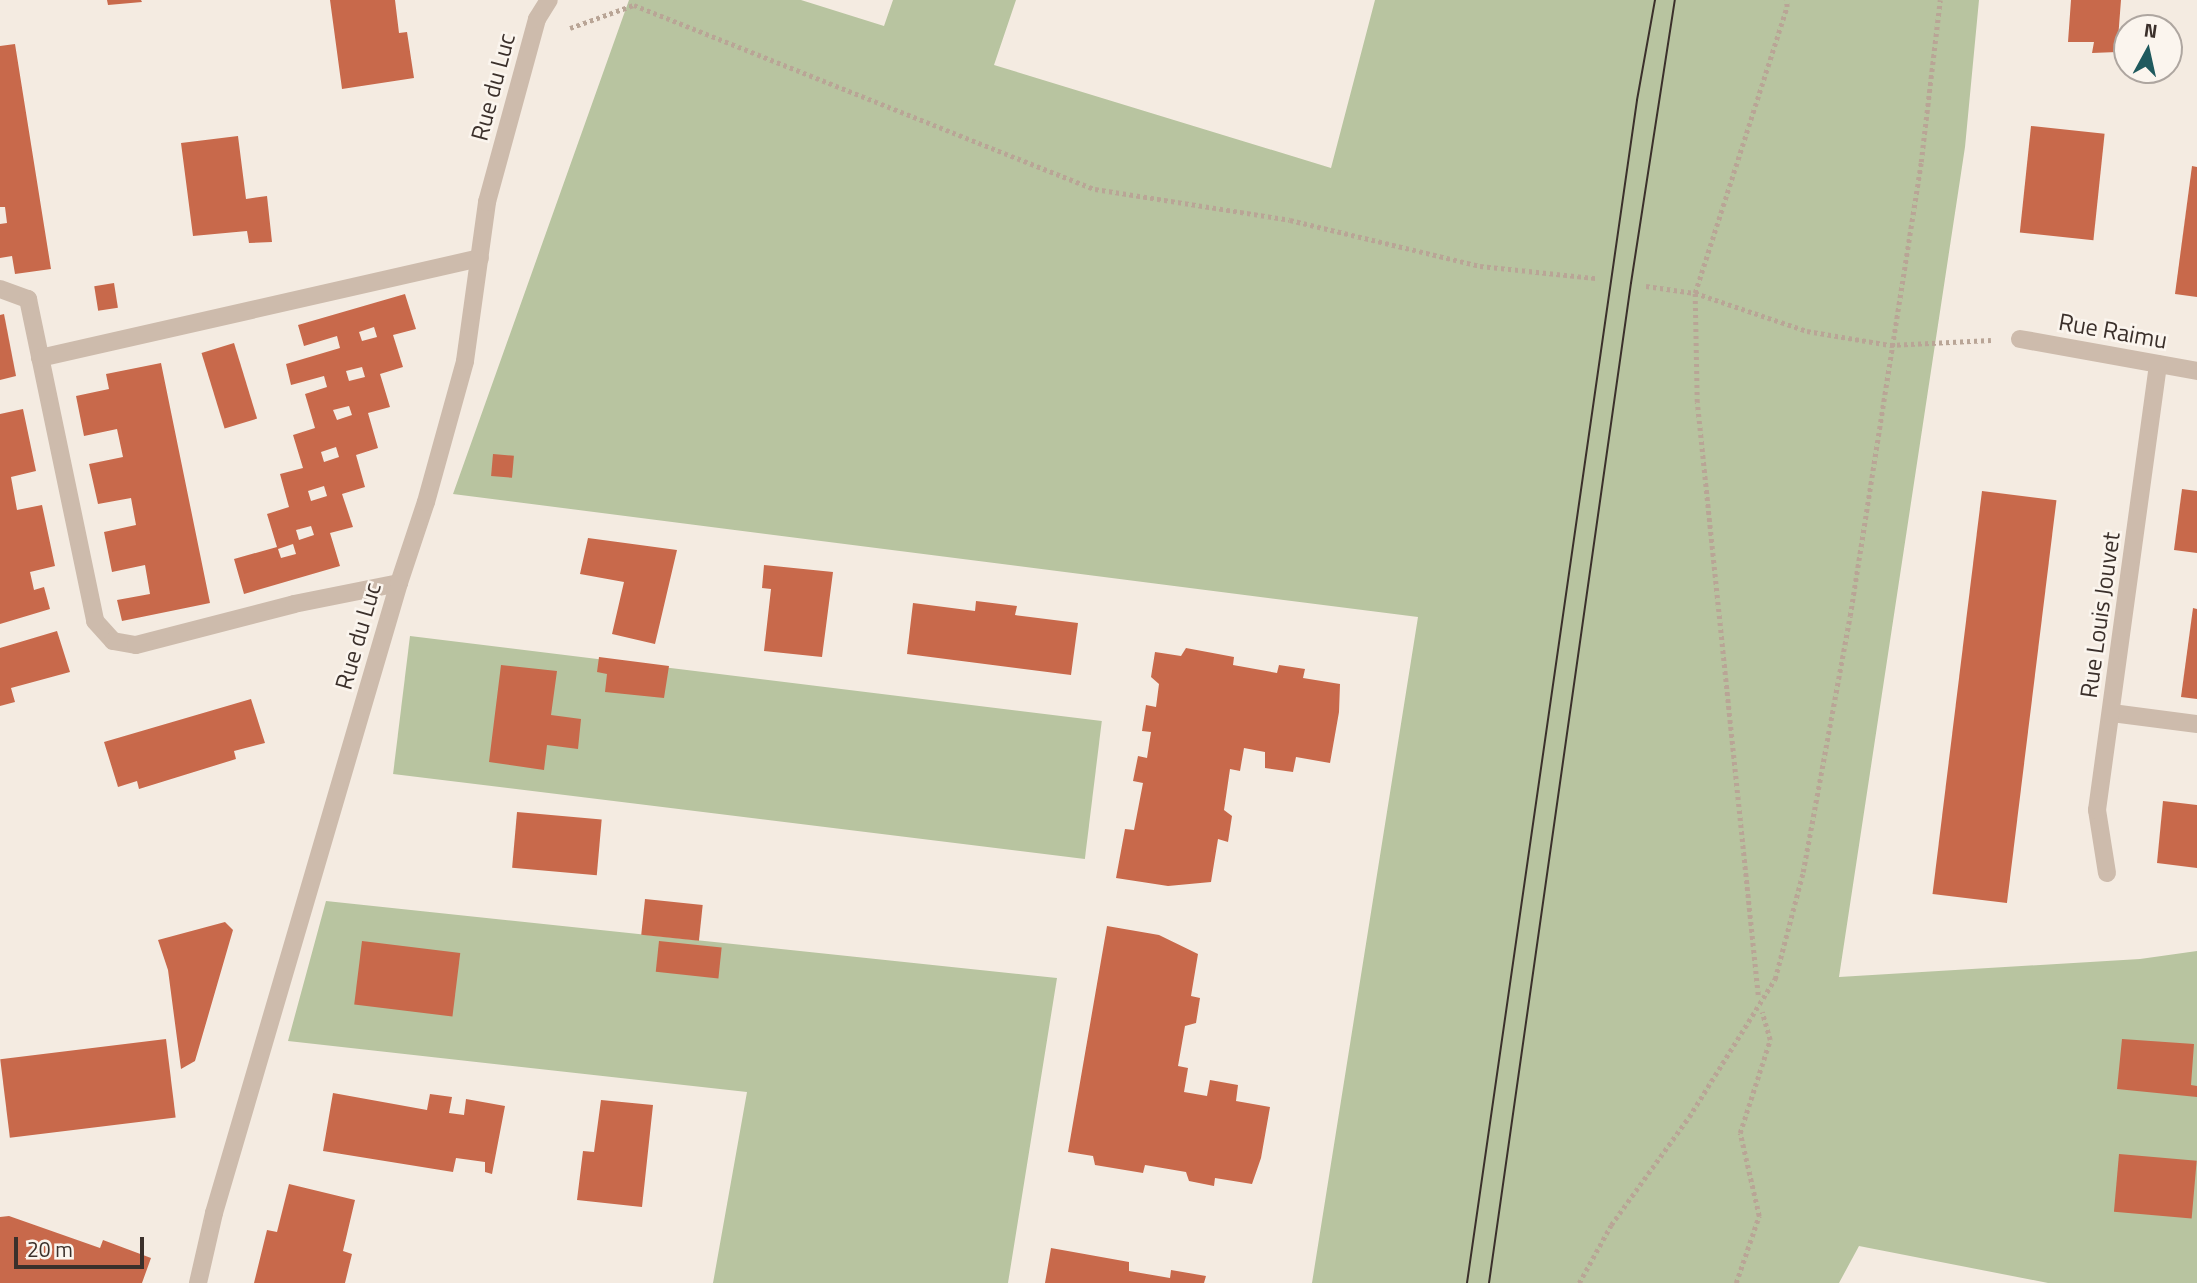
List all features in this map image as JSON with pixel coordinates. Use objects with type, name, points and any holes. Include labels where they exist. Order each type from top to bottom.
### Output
[{"type":"street","name":"Rue du Luc","points":[[198,1283],[214,1213],[399,583],[426,502],[465,361],[487,202],[537,19],[549,0]]},
{"type":"street","points":[[40,358],[480,258]]},
{"type":"street","points":[[0,289],[28,299],[95,621],[113,640],[136,645],[294,604],[399,583]]},
{"type":"street","name":"Rue Raimu","points":[[2020,339],[2197,371]]},
{"type":"street","name":"Rue Louis Jouvet","points":[[2107,873],[2097,810],[2158,364]]},
{"type":"street","points":[[2112,713],[2197,724]]},
{"type":"path","points":[[1758,995],[1697,402],[1695,293],[1787,0]]},
{"type":"path","points":[[1579,1283],[1611,1225],[1689,1117],[1775,979],[1803,872],[1845,643],[1921,162],[1940,0]]},
{"type":"path","points":[[537,19],[565,30],[634,5],[1095,189],[1290,220],[1480,266],[1595,278]]},
{"type":"path","points":[[1646,286],[1695,293],[1807,331],[1890,345],[2020,339]]},
{"type":"path","points":[[1736,1283],[1759,1216],[1740,1133],[1770,1040],[1762,1012]]},
{"type":"green space","points":[[629,0],[801,0],[884,26],[893,0],[1016,0],[994,65],[1331,168],[1375,0],[1979,0],[1965,147],[1839,977],[2140,959],[2197,951],[2197,1283],[2048,1283],[1859,1246],[1839,1283],[1312,1283],[1418,617],[453,494]]},
{"type":"green space","points":[[410,636],[1102,721],[1085,859],[393,774]]},
{"type":"green space","points":[[326,901],[1057,978],[1008,1283],[713,1283],[747,1092],[288,1041]]},
{"type":"building","points":[[107,0],[141,0],[142,2],[108,5]]},
{"type":"building","points":[[330,0],[395,0],[399,33],[407,32],[414,78],[342,89]]},
{"type":"building","points":[[2071,0],[2121,0],[2120,14],[2113,14],[2113,52],[2092,53],[2094,42],[2068,42]]},
{"type":"building","points":[[15,44],[51,269],[15,274],[12,256],[0,258],[0,224],[7,223],[5,207],[0,207],[0,46]]},
{"type":"building","points":[[2031,126],[2105,134],[2093,240],[2020,232]]},
{"type":"building","points":[[238,136],[246,199],[267,196],[272,242],[249,243],[247,231],[193,236],[181,143]]},
{"type":"building","points":[[2192,166],[2197,167],[2197,297],[2175,294]]},
{"type":"building","points":[[114,283],[118,308],[98,311],[94,286]]},
{"type":"building","points":[[405,294],[416,329],[393,335],[403,367],[380,374],[390,407],[368,413],[378,448],[356,455],[365,487],[342,494],[353,527],[330,533],[340,566],[244,594],[234,559],[277,547],[267,514],[289,507],[280,474],[303,468],[293,435],[315,428],[305,394],[327,387],[324,376],[291,385],[286,364],[340,348],[337,336],[304,346],[298,325]],"holes":[[[374,327],[377,337],[362,341],[359,332]],[[362,367],[365,377],[349,381],[346,371]],[[349,406],[352,415],[337,420],[333,410]],[[336,447],[339,457],[324,462],[321,452]],[[324,486],[327,496],[311,501],[308,491]],[[311,526],[314,535],[299,540],[296,530]],[[293,544],[296,554],[281,558],[278,549]]]},
{"type":"building","points":[[4,314],[16,376],[0,380],[0,315]]},
{"type":"building","points":[[234,343],[257,419],[225,428],[201,353]]},
{"type":"building","points":[[161,363],[210,603],[122,621],[117,600],[150,594],[145,565],[112,572],[104,532],[136,525],[131,498],[98,504],[89,464],[123,457],[117,429],[84,436],[76,396],[109,389],[106,374]]},
{"type":"building","points":[[23,409],[36,471],[11,477],[17,510],[42,505],[55,566],[30,572],[34,590],[44,587],[50,609],[0,624],[0,414]]},
{"type":"building","points":[[493,454],[514,456],[512,478],[491,476]]},
{"type":"building","points":[[2182,489],[2197,491],[2197,553],[2174,550]]},
{"type":"building","points":[[1982,491],[2056,500],[2007,903],[1933,894]]},
{"type":"building","points":[[588,538],[677,550],[655,644],[612,634],[624,582],[580,574]]},
{"type":"building","points":[[764,565],[833,572],[822,657],[764,651],[771,589],[762,588]]},
{"type":"building","points":[[976,601],[1017,606],[1015,615],[1078,623],[1071,675],[907,654],[913,603],[975,611]]},
{"type":"building","points":[[2193,608],[2197,609],[2197,699],[2181,697]]},
{"type":"building","points":[[57,631],[70,672],[11,688],[15,702],[0,706],[0,648]]},
{"type":"building","points":[[1186,648],[1234,657],[1233,665],[1277,673],[1279,665],[1305,669],[1303,678],[1340,684],[1339,712],[1330,763],[1296,757],[1293,772],[1265,768],[1265,752],[1244,748],[1240,771],[1230,769],[1224,810],[1232,816],[1228,842],[1218,839],[1211,882],[1168,886],[1116,878],[1125,829],[1134,830],[1143,783],[1133,781],[1138,756],[1147,758],[1151,732],[1142,731],[1146,705],[1156,707],[1159,684],[1151,677],[1155,652],[1181,656]]},
{"type":"building","points":[[599,657],[669,666],[664,698],[605,692],[607,674],[597,672]]},
{"type":"building","points":[[501,665],[557,671],[551,715],[581,719],[578,749],[547,745],[544,770],[489,762]]},
{"type":"building","points":[[251,699],[265,743],[234,751],[236,759],[139,789],[137,781],[118,787],[104,742]]},
{"type":"building","points":[[2163,801],[2197,805],[2197,868],[2157,863]]},
{"type":"building","points":[[517,812],[602,819],[597,875],[512,868]]},
{"type":"building","points":[[645,899],[703,905],[699,941],[641,935]]},
{"type":"building","points":[[225,922],[233,930],[195,1061],[181,1069],[168,970],[158,940]]},
{"type":"building","points":[[1107,926],[1159,935],[1198,954],[1191,996],[1200,998],[1196,1023],[1185,1026],[1178,1066],[1188,1068],[1184,1092],[1207,1096],[1210,1080],[1238,1085],[1236,1101],[1270,1107],[1261,1158],[1252,1184],[1215,1178],[1214,1186],[1189,1181],[1186,1172],[1145,1165],[1143,1173],[1095,1165],[1093,1156],[1068,1152]]},
{"type":"building","points":[[362,941],[460,953],[452,1017],[354,1005]]},
{"type":"building","points":[[659,941],[722,948],[718,978],[656,972]]},
{"type":"building","points":[[166,1039],[176,1117],[10,1138],[0,1059]]},
{"type":"building","points":[[2122,1039],[2194,1044],[2191,1085],[2197,1086],[2197,1097],[2117,1089]]},
{"type":"building","points":[[333,1093],[427,1110],[430,1094],[452,1097],[449,1113],[464,1115],[466,1099],[505,1106],[492,1174],[485,1172],[485,1162],[456,1158],[453,1172],[323,1151]]},
{"type":"building","points":[[601,1100],[653,1105],[642,1207],[577,1200],[583,1151],[594,1152]]},
{"type":"building","points":[[2119,1154],[2197,1161],[2192,1219],[2114,1212]]},
{"type":"building","points":[[289,1184],[355,1200],[343,1251],[352,1254],[345,1283],[254,1283],[267,1230],[277,1232]]},
{"type":"building","points":[[9,1216],[100,1248],[103,1240],[151,1258],[142,1283],[0,1283],[0,1217]]},
{"type":"building","points":[[1051,1248],[1129,1262],[1129,1271],[1170,1278],[1171,1270],[1206,1276],[1204,1283],[1045,1283]]},
{"type":"tram line","points":[[1467,1283],[1637,100],[1655,0]]},
{"type":"tram line","points":[[1489,1283],[1631,283],[1675,0]]}]
